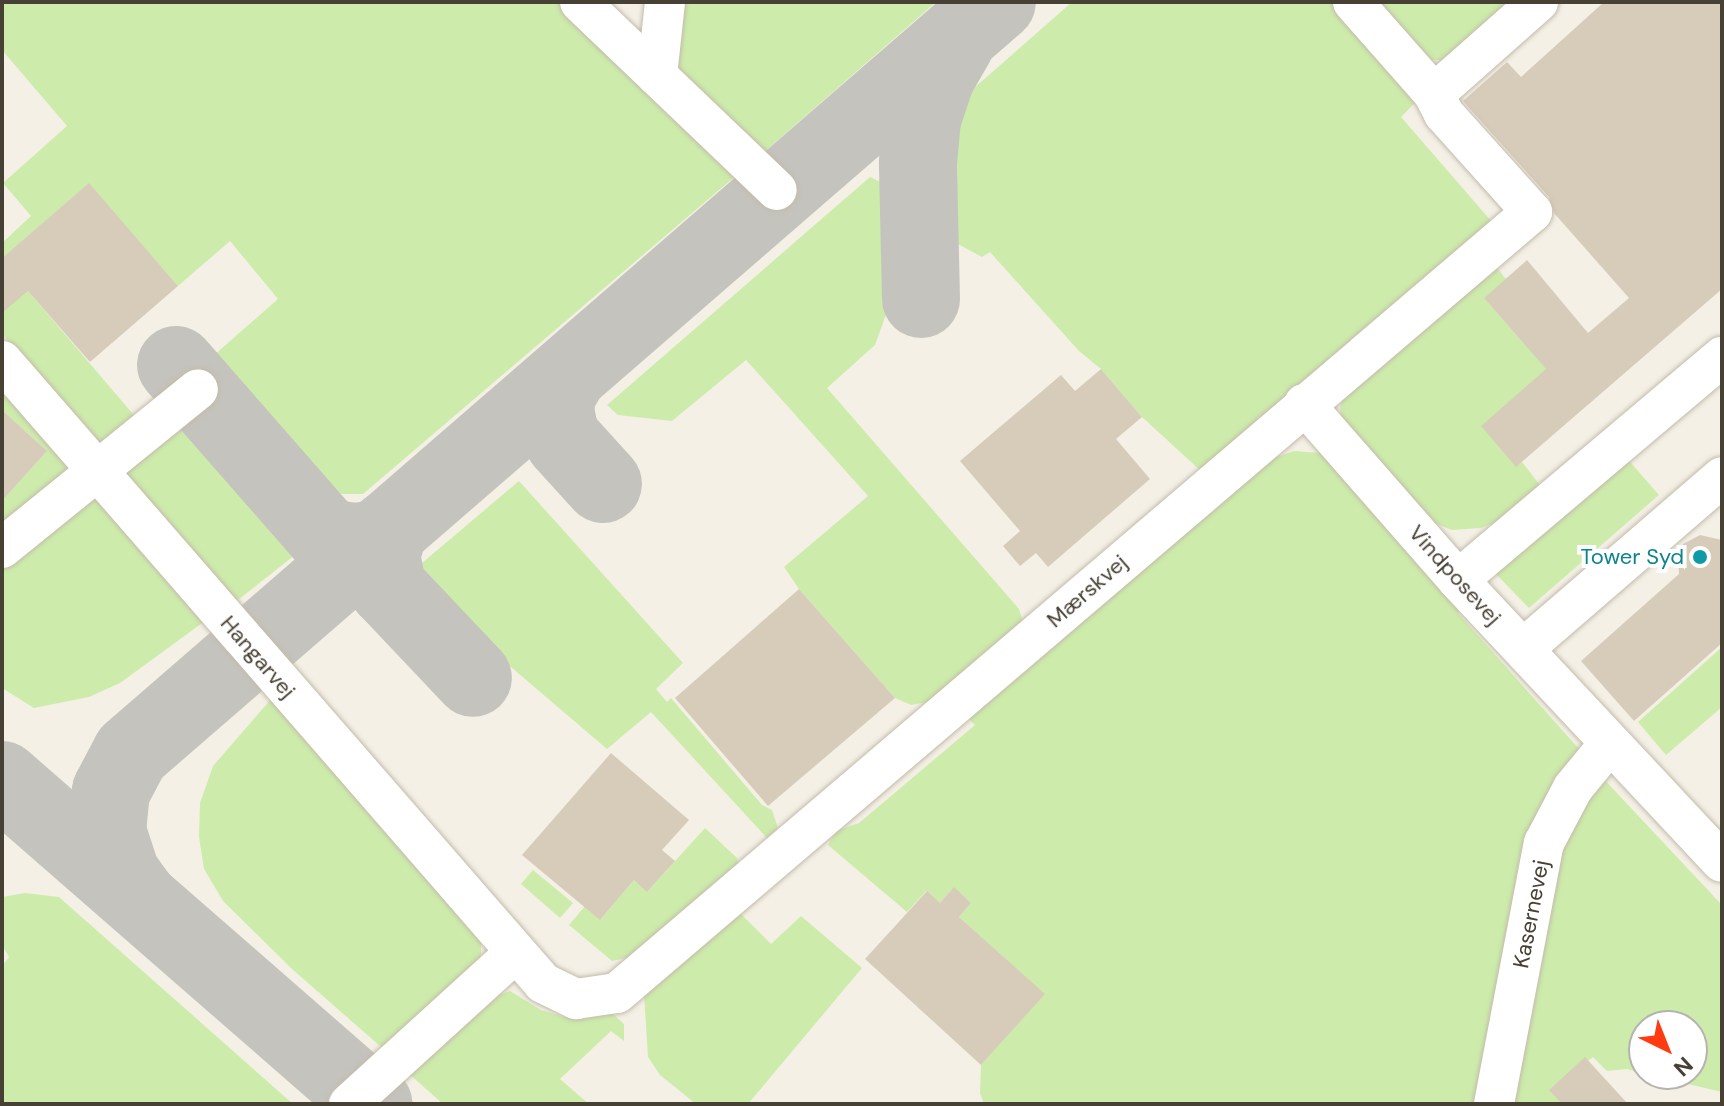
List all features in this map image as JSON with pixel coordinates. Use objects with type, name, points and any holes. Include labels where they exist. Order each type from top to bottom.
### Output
[{"type":"lane","points":[[580,2],[777,190]]},
{"type":"lane","points":[[657,76],[665,2]]},
{"type":"lane","points":[[1353,2],[1434,94],[1538,2]]},
{"type":"lane","name":"Mærskvej","points":[[515,953],[543,983],[576,999],[617,993],[806,835],[1304,404],[1532,212],[1444,114],[1434,94]]},
{"type":"lane","points":[[1458,580],[1722,357]]},
{"type":"lane","name":"Hangarvej","points":[[2,361],[515,953]]},
{"type":"lane","points":[[2,548],[99,473],[198,389]]},
{"type":"lane","name":"Vindposevej","points":[[1304,404],[1458,580],[1722,862]]},
{"type":"lane","points":[[1523,649],[1722,477]]},
{"type":"lane","name":"Kasernevej","points":[[1494,1104],[1544,843],[1573,788],[1610,743]]},
{"type":"lane","points":[[349,1104],[515,953]]},
{"type":"green space","points":[[3,2],[566,2],[739,173],[363,494],[341,494],[213,356],[278,299],[230,241],[178,286],[89,184],[2,258],[2,243],[31,216],[3,183],[67,126],[2,50]]},
{"type":"green space","points":[[684,2],[936,2],[762,154],[686,83],[677,64]]},
{"type":"green space","points":[[1072,2],[1334,2],[1416,102],[1401,117],[1492,222],[1203,473],[1142,417],[990,252],[982,257],[956,243],[953,128],[966,95]]},
{"type":"green space","points":[[1373,2],[1521,2],[1457,60],[1425,60]]},
{"type":"green space","points":[[870,177],[889,186],[887,312],[875,345],[827,388],[1019,609],[1024,625],[933,701],[911,705],[895,698],[799,589],[784,567],[868,496],[746,360],[672,421],[618,415],[607,405]]},
{"type":"green space","points":[[1493,263],[1506,279],[1484,298],[1539,360],[1552,364],[1516,466],[1522,462],[1543,489],[1502,520],[1481,528],[1452,530],[1429,521],[1342,423],[1340,408],[1343,394]]},
{"type":"green space","points":[[28,291],[138,420],[113,444],[97,443],[2,334],[2,301]]},
{"type":"green space","points":[[2,388],[70,467],[2,536],[2,501],[47,451],[2,410]]},
{"type":"green space","points":[[176,419],[295,555],[234,603],[125,475],[130,457]]},
{"type":"green space","points":[[1294,451],[1320,453],[1343,470],[1464,605],[1458,613],[1579,749],[1543,807],[1483,1104],[984,1104],[980,1093],[981,1065],[1044,994],[959,917],[971,903],[954,888],[940,903],[926,891],[907,912],[828,845],[836,831],[859,823],[975,725],[965,715],[1263,462]]},
{"type":"green space","points":[[1624,455],[1659,495],[1529,608],[1493,571]]},
{"type":"green space","points":[[519,481],[683,663],[656,689],[667,702],[671,698],[762,805],[772,810],[778,828],[767,838],[651,712],[607,749],[498,656],[416,568]]},
{"type":"green space","points":[[89,499],[100,501],[205,621],[120,683],[89,697],[34,708],[2,688],[2,563]]},
{"type":"green space","points":[[1722,647],[1722,707],[1666,755],[1638,722]]},
{"type":"green space","points":[[273,697],[481,938],[481,961],[388,1053],[292,969],[223,901],[204,869],[199,837],[200,803],[213,766]]},
{"type":"green space","points":[[1600,775],[1722,905],[1722,1092],[1708,1089],[1708,1010],[1628,1010],[1628,1069],[1607,1071],[1593,1057],[1550,1090],[1562,1104],[1505,1104],[1554,848]]},
{"type":"green space","points":[[705,828],[737,858],[739,865],[636,956],[612,961],[569,925],[585,906],[601,919],[634,880],[648,891]]},
{"type":"green space","points":[[533,870],[573,903],[560,918],[521,884]]},
{"type":"green space","points":[[25,893],[59,897],[293,1104],[2,1104],[2,966],[9,957],[2,945],[2,897]]},
{"type":"green space","points":[[739,912],[771,944],[801,916],[862,968],[748,1104],[696,1104],[660,1075],[648,1057],[644,994]]},
{"type":"green space","points":[[510,991],[541,1010],[564,1017],[613,1014],[624,1024],[624,1041],[611,1031],[560,1079],[589,1104],[443,1104],[407,1072],[496,996]]},
{"type":"building","points":[[1604,2],[1722,2],[1722,289],[1516,467],[1481,426],[1546,369],[1484,298],[1527,260],[1588,333],[1629,298],[1554,213],[1549,197],[1463,101],[1507,62],[1521,77]]},
{"type":"building","points":[[89,183],[178,286],[90,362],[28,291],[2,313],[2,258]]},
{"type":"building","points":[[1101,369],[1142,417],[1116,439],[1150,479],[1048,567],[1036,553],[1020,566],[1003,546],[1020,531],[960,461],[1061,375],[1075,391]]},
{"type":"building","points":[[2,410],[47,451],[2,501]]},
{"type":"building","points":[[1700,535],[1722,540],[1722,643],[1634,721],[1581,661],[1679,574],[1678,553],[1683,544]]},
{"type":"building","points":[[799,589],[895,698],[768,806],[675,698]]},
{"type":"building","points":[[611,753],[689,820],[662,850],[675,861],[647,892],[634,880],[600,920],[522,855]]},
{"type":"building","points":[[954,887],[971,903],[959,917],[1045,994],[981,1065],[865,959],[927,891],[940,903]]},
{"type":"building","points":[[1585,1057],[1628,1104],[1562,1104],[1549,1090]]},
{"type":"taxiway","points":[[139,899],[121,874],[107,831],[111,791],[131,753],[997,2]]},
{"type":"taxiway","points":[[921,299],[918,163],[922,119],[936,77],[956,43]]},
{"type":"taxiway","points":[[176,365],[325,535],[362,542],[382,536]]},
{"type":"taxiway","points":[[568,375],[557,394],[555,410],[559,431],[564,441],[603,484]]},
{"type":"taxiway","points":[[389,529],[381,555],[387,587],[473,678]]},
{"type":"taxiway","points":[[2,780],[374,1104]]},
{"type":"place","name":"Tower Syd","points":[[1700,557]]}]
